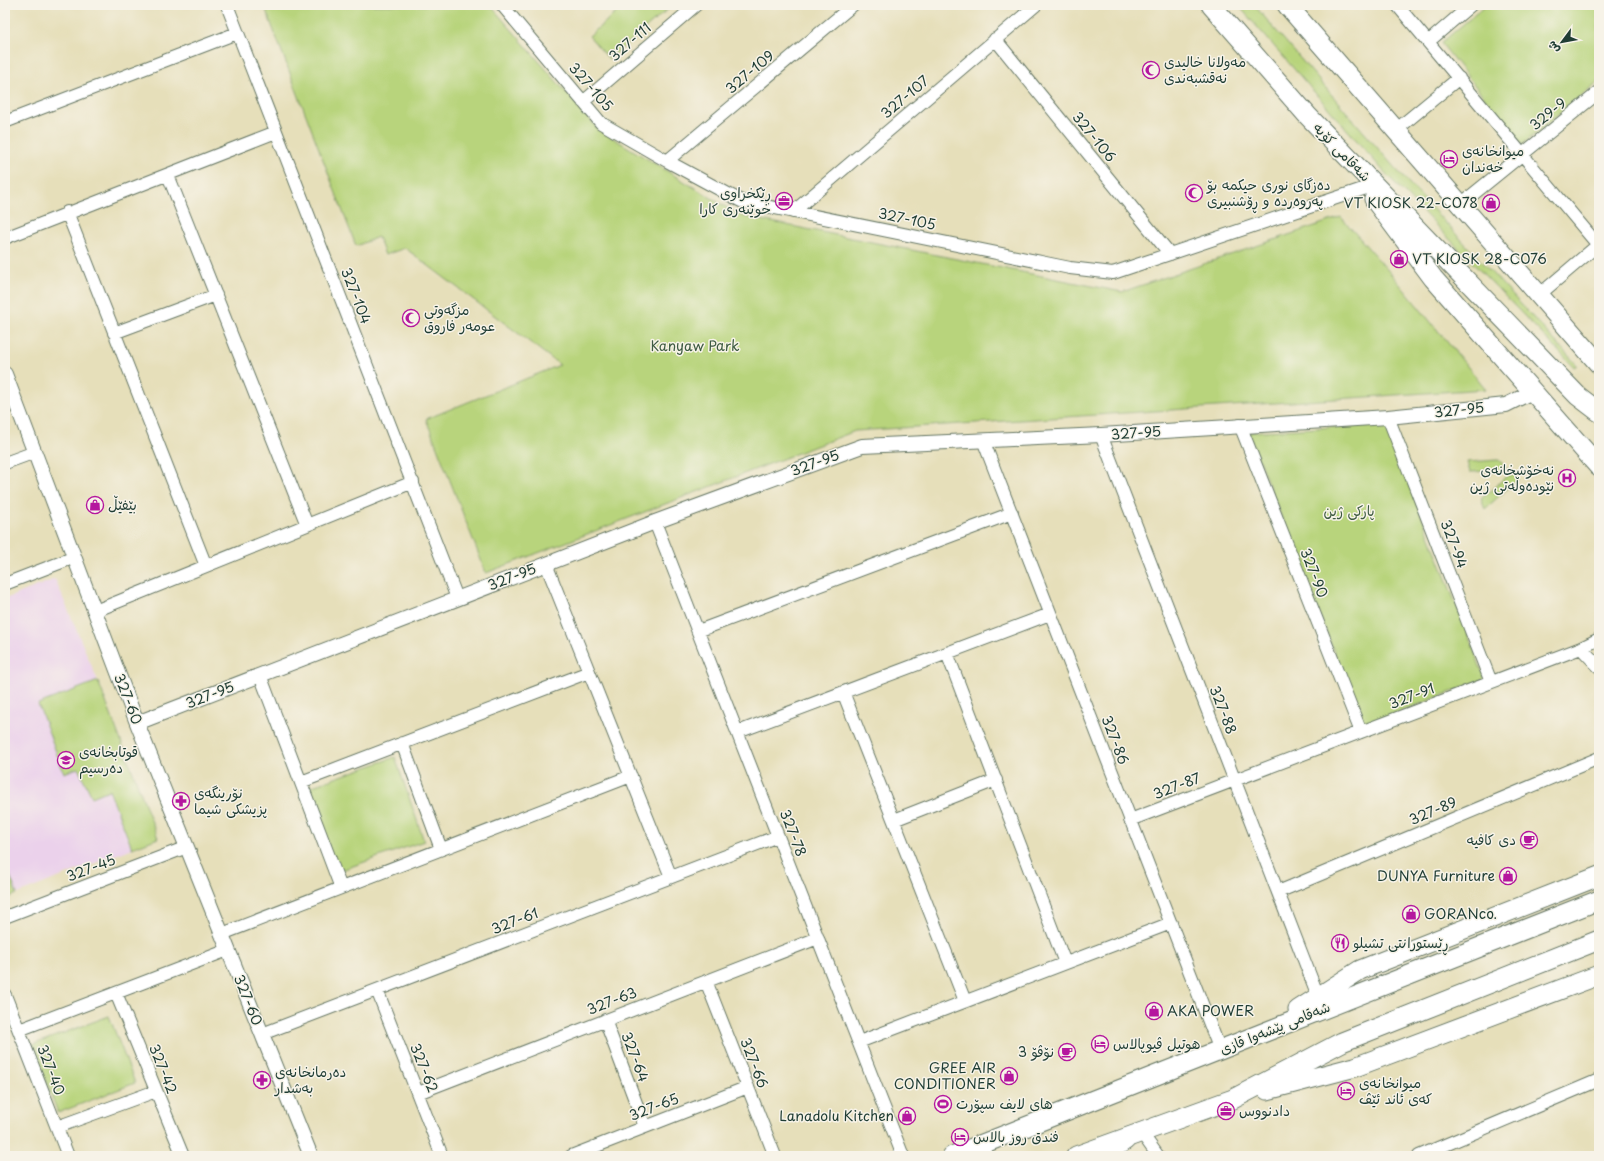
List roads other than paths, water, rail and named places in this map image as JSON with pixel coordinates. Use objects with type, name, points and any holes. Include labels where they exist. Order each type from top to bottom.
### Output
[{"type":"highway","name":"شەقامی کۆیە","points":[[1211,5],[1307,115],[1578,396],[1599,412]]},
{"type":"highway","points":[[1287,5],[1599,364]]},
{"type":"highway","points":[[1307,115],[1366,188],[1433,278],[1534,391],[1599,467]]},
{"type":"highway","points":[[1277,1026],[1318,996],[1360,970],[1599,876]]},
{"type":"highway","name":"شەقامی پێشەوا قازی","points":[[952,1156],[1277,1026],[1599,900]]},
{"type":"highway","points":[[1233,1099],[1342,1042],[1599,940]]},
{"type":"highway","points":[[1076,1156],[1233,1099],[1354,1067],[1599,975]]},
{"type":"street","name":"327-104","points":[[227,5],[457,598]]},
{"type":"street","name":"327-105","points":[[502,5],[601,122],[667,162],[742,201],[793,212],[1070,268],[1113,273],[1366,188]]},
{"type":"street","name":"327-111","points":[[583,102],[696,5]]},
{"type":"street","name":"327-109","points":[[667,162],[853,5]]},
{"type":"street","points":[[1397,5],[1598,245],[1539,295]]},
{"type":"street","points":[[1428,42],[1471,5]]},
{"type":"street","name":"327-107","points":[[793,212],[995,40],[1030,7]]},
{"type":"street","points":[[5,122],[237,33]]},
{"type":"street","name":"327-106","points":[[995,40],[1170,254]]},
{"type":"street","points":[[1396,130],[1459,78]]},
{"type":"street","name":"329-9","points":[[1461,204],[1599,92]]},
{"type":"street","points":[[5,238],[67,212],[168,175],[276,132]]},
{"type":"street","points":[[168,175],[307,525]]},
{"type":"street","points":[[67,212],[206,566]]},
{"type":"street","points":[[114,333],[216,296]]},
{"type":"street","name":"327-60","points":[[5,374],[137,723],[310,1156]]},
{"type":"street","name":"327-95","points":[[137,723],[655,522],[862,446],[1100,435],[1240,425],[1388,417],[1506,405],[1534,391]]},
{"type":"street","name":"327-94","points":[[1388,417],[1491,682]]},
{"type":"street","name":"327-90","points":[[1240,425],[1361,732]]},
{"type":"street","name":"327-88","points":[[1100,435],[1318,996]]},
{"type":"street","name":"327-86","points":[[983,440],[1220,1050]]},
{"type":"street","points":[[5,463],[35,452]]},
{"type":"street","points":[[95,611],[412,482]]},
{"type":"street","points":[[698,631],[1012,513]]},
{"type":"street","name":"327-78","points":[[655,522],[903,1156]]},
{"type":"street","points":[[5,584],[74,557]]},
{"type":"street","points":[[546,564],[671,877]]},
{"type":"street","points":[[738,732],[1050,614]]},
{"type":"street","name":"327-91","points":[[1234,780],[1581,648],[1599,639]]},
{"type":"street","points":[[1581,648],[1599,667]]},
{"type":"street","points":[[947,653],[1065,963]]},
{"type":"street","points":[[301,782],[589,672]]},
{"type":"street","points":[[260,675],[341,888]]},
{"type":"street","points":[[843,692],[966,1001]]},
{"type":"street","points":[[402,744],[441,849]]},
{"type":"street","name":"327-89","points":[[1278,892],[1599,758]]},
{"type":"street","points":[[222,934],[630,776]]},
{"type":"street","points":[[894,820],[996,780]]},
{"type":"street","name":"327-87","points":[[1130,820],[1234,780]]},
{"type":"street","name":"327-61","points":[[262,1034],[778,836]]},
{"type":"street","name":"327-45","points":[[5,917],[187,847]]},
{"type":"street","points":[[859,1042],[1171,923]]},
{"type":"street","name":"327-63","points":[[418,1093],[818,938]]},
{"type":"street","points":[[19,1030],[228,950]]},
{"type":"street","name":"327-66","points":[[706,981],[775,1156]]},
{"type":"street","name":"327-62","points":[[377,990],[442,1156]]},
{"type":"street","name":"327-42","points":[[116,993],[183,1156]]},
{"type":"street","name":"327-40","points":[[5,995],[68,1156]]},
{"type":"street","name":"327-64","points":[[605,1020],[645,1127]]},
{"type":"street","points":[[1419,1156],[1599,1080]]},
{"type":"street","name":"327-65","points":[[571,1156],[748,1087]]},
{"type":"street","points":[[57,1127],[156,1091]]},
{"type":"street","points":[[1108,1156],[1141,1132],[1158,1156]]},
{"type":"place","name":"مەولانا خالیدی نەقشبەندی","points":[[1151,70]]},
{"type":"place","name":"میوانخانەی خەندان","points":[[1449,159]]},
{"type":"place","name":"دەزگای نوری حیکمە بۆ پەروەردە و ڕۆشنبیری","points":[[1194,193]]},
{"type":"place","name":"ڕێكخراوی خوێنەری كارا","points":[[784,201]]},
{"type":"place","name":"VT KIOSK 22-C078","points":[[1491,203]]},
{"type":"place","name":"VT KIOSK 28-C076","points":[[1399,259]]},
{"type":"place","name":"مزگەوتی عومەر فاروق","points":[[411,318]]},
{"type":"place","name":"نەخۆشخانەی نێودەوڵەتی ژین","points":[[1567,478]]},
{"type":"place","name":"بێفێڵ","points":[[95,505]]},
{"type":"place","name":"قوتابخانەی دەرسیم","points":[[66,760]]},
{"type":"place","name":"نۆرینگەی پزیشکی شیما","points":[[181,801]]},
{"type":"place","name":"دى كافيه","points":[[1529,840]]},
{"type":"place","name":"DUNYA Furniture","points":[[1508,876]]},
{"type":"place","name":"GORANco.","points":[[1411,914]]},
{"type":"place","name":"ڕێستورانتی تشیلو","points":[[1340,943]]},
{"type":"place","name":"AKA POWER","points":[[1154,1011]]},
{"type":"place","name":"هوتیل ڤیوپالاس","points":[[1100,1044]]},
{"type":"place","name":"نۆڤۆ 3","points":[[1067,1052]]},
{"type":"place","name":"GREE AIR CONDITIONER","points":[[1009,1076]]},
{"type":"place","name":"دەرمانخانەی بەشدار","points":[[262,1080]]},
{"type":"place","name":"میوانخانەی کەی ئاند ئێڤ","points":[[1346,1091]]},
{"type":"place","name":"های لایف سپۆرت","points":[[943,1104]]},
{"type":"place","name":"دادنووس","points":[[1226,1111]]},
{"type":"place","name":"Lanadolu Kitchen","points":[[907,1116]]},
{"type":"place","name":"فندق روز بالاس","points":[[960,1137]]},
{"type":"park label","name":"Kanyaw Park","points":[[695,346]]},
{"type":"park label","name":"پارکی ژین","points":[[1349,511]]}]
